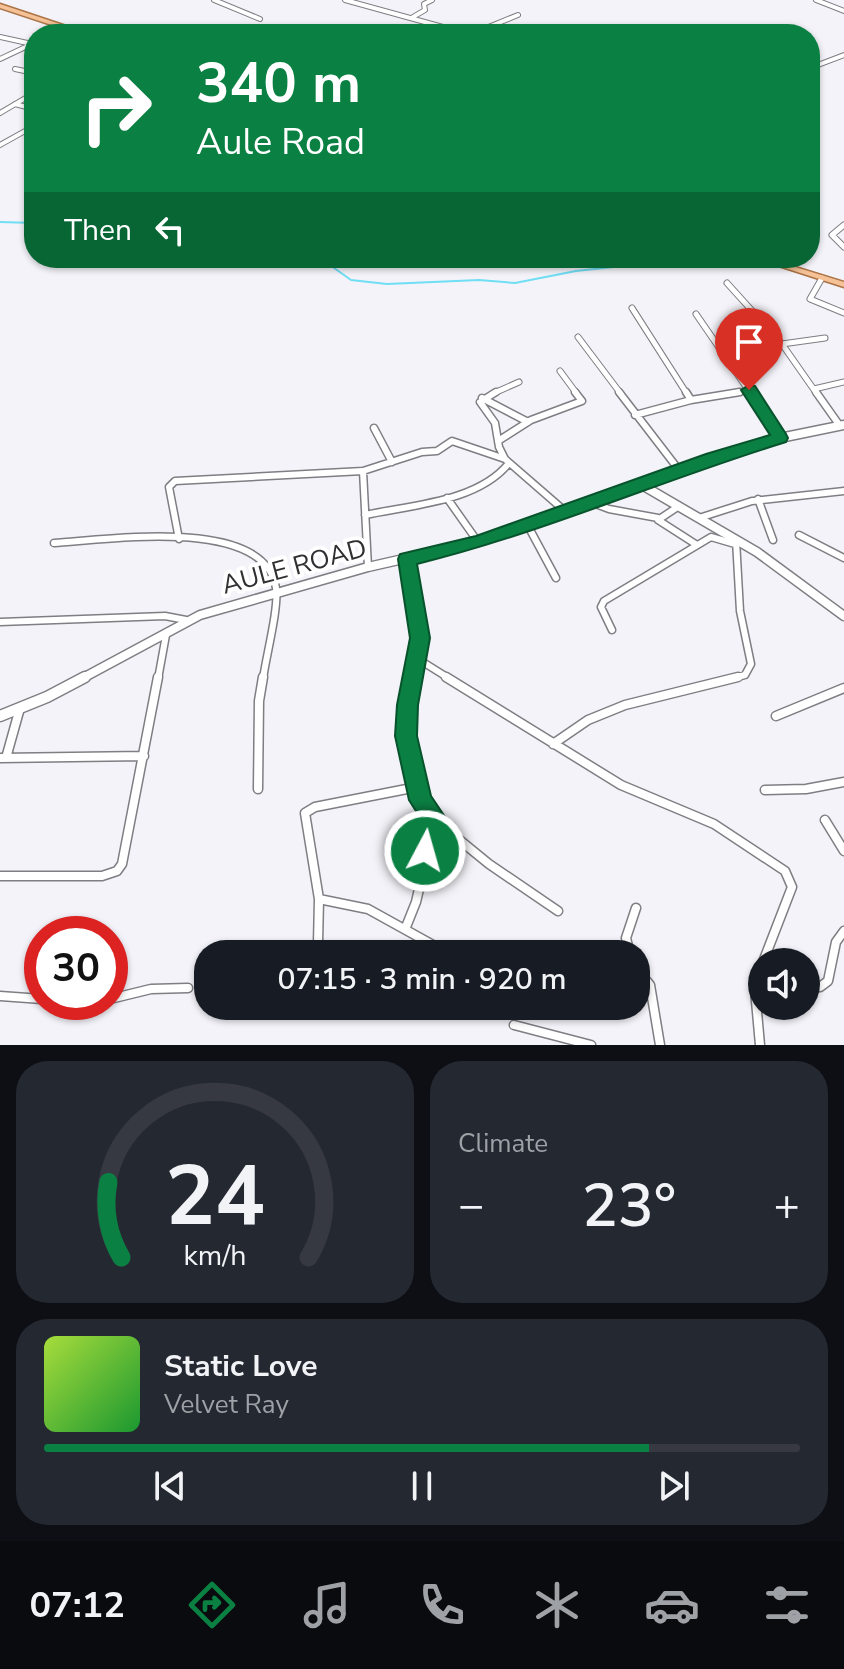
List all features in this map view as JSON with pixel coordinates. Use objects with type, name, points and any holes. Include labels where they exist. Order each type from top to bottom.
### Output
[{"type":"main road","points":[[0,8],[47,24]]},
{"type":"main road","points":[[0,8],[52,24]]},
{"type":"main road","points":[[796,268],[844,283]]},
{"type":"main road","points":[[796,268],[844,283]]},
{"type":"street","points":[[214,0],[260,19]]},
{"type":"street","points":[[345,0],[434,24]]},
{"type":"street","points":[[413,18],[424,11],[424,4],[432,0]]},
{"type":"street","points":[[816,0],[844,11]]},
{"type":"street","points":[[496,24],[518,15]]},
{"type":"street","points":[[0,37],[24,42]]},
{"type":"street","points":[[0,59],[24,48]]},
{"type":"street","points":[[820,64],[844,55]]},
{"type":"street","points":[[15,69],[24,71]]},
{"type":"street","points":[[0,113],[24,99]]},
{"type":"street","points":[[15,104],[24,106]]},
{"type":"street","points":[[0,145],[24,132]]},
{"type":"street","points":[[844,225],[832,235],[844,247]]},
{"type":"street","points":[[822,278],[810,299],[844,313]]},
{"type":"street","points":[[727,283],[782,344],[842,426]]},
{"type":"street","points":[[632,308],[691,400]]},
{"type":"street","points":[[696,314],[780,438]]},
{"type":"street","points":[[578,337],[679,470]]},
{"type":"street","points":[[782,344],[825,338]]},
{"type":"street","points":[[498,441],[528,422],[583,400],[560,371]]},
{"type":"street","points":[[482,398],[519,382]]},
{"type":"street","points":[[814,389],[844,382]]},
{"type":"street","points":[[635,415],[691,400],[749,390]]},
{"type":"street","points":[[482,398],[528,422]]},
{"type":"street","points":[[482,398],[480,402],[495,423],[498,441],[507,461]]},
{"type":"street","name":"AULE ROAD","points":[[0,716],[166,635],[186,620],[368,567],[478,542],[679,470],[780,438],[842,426]]},
{"type":"street","points":[[374,428],[392,462]]},
{"type":"street","points":[[179,539],[169,487],[175,481],[363,471],[422,452],[437,451],[452,441],[507,461],[566,512]]},
{"type":"street","points":[[365,515],[437,497],[447,498],[491,482],[507,461]]},
{"type":"street","points":[[363,471],[368,567]]},
{"type":"street","points":[[642,485],[783,569],[844,616]]},
{"type":"street","points":[[699,518],[724,507],[758,499],[844,491]]},
{"type":"street","points":[[447,498],[478,542]]},
{"type":"street","points":[[758,499],[773,540]]},
{"type":"street","points":[[593,503],[613,511],[641,511],[658,518],[697,545]]},
{"type":"street","points":[[658,518],[679,506]]},
{"type":"street","points":[[528,526],[556,578]]},
{"type":"street","points":[[799,535],[844,558]]},
{"type":"street","points":[[612,630],[601,603],[713,537],[736,542]]},
{"type":"street","points":[[54,543],[179,539],[216,542],[252,552],[273,574],[277,592],[259,701],[258,789]]},
{"type":"street","points":[[553,744],[588,720],[625,705],[745,675],[751,664],[751,655],[740,611],[736,542]]},
{"type":"street","points":[[407,559],[419,625],[418,659],[406,719],[406,736],[424,808],[489,864],[558,911]]},
{"type":"street","points":[[0,622],[165,616],[186,620]]},
{"type":"street","points":[[0,876],[102,876],[117,871],[126,854],[166,635]]},
{"type":"street","points":[[418,659],[621,785],[708,820],[785,871],[792,887],[768,948]]},
{"type":"street","points":[[776,716],[844,688]]},
{"type":"street","points":[[20,708],[3,758],[144,756]]},
{"type":"street","points":[[765,790],[806,789],[844,782]]},
{"type":"street","points":[[318,940],[319,899],[305,813],[315,807],[417,787]]},
{"type":"street","points":[[406,927],[415,908],[425,851],[435,820]]},
{"type":"street","points":[[825,820],[844,851]]},
{"type":"street","points":[[319,899],[357,904],[426,940]]},
{"type":"street","points":[[626,940],[636,908]]},
{"type":"street","points":[[820,987],[828,981],[836,942],[844,931]]},
{"type":"street","points":[[650,985],[660,1045]]},
{"type":"street","points":[[128,995],[151,989],[188,988]]},
{"type":"street","points":[[0,996],[24,998]]},
{"type":"street","points":[[757,1020],[760,1045]]},
{"type":"street","points":[[514,1025],[591,1045]]},
{"type":"waterway","points":[[0,222],[24,223]]},
{"type":"waterway","points":[[334,268],[351,280],[387,284],[479,280],[515,283],[604,268]]},
{"type":"route","points":[[425,851],[435,820],[421,800],[411,768],[406,736],[406,719],[420,638],[407,559],[478,542],[712,458],[780,438],[749,390]]}]
